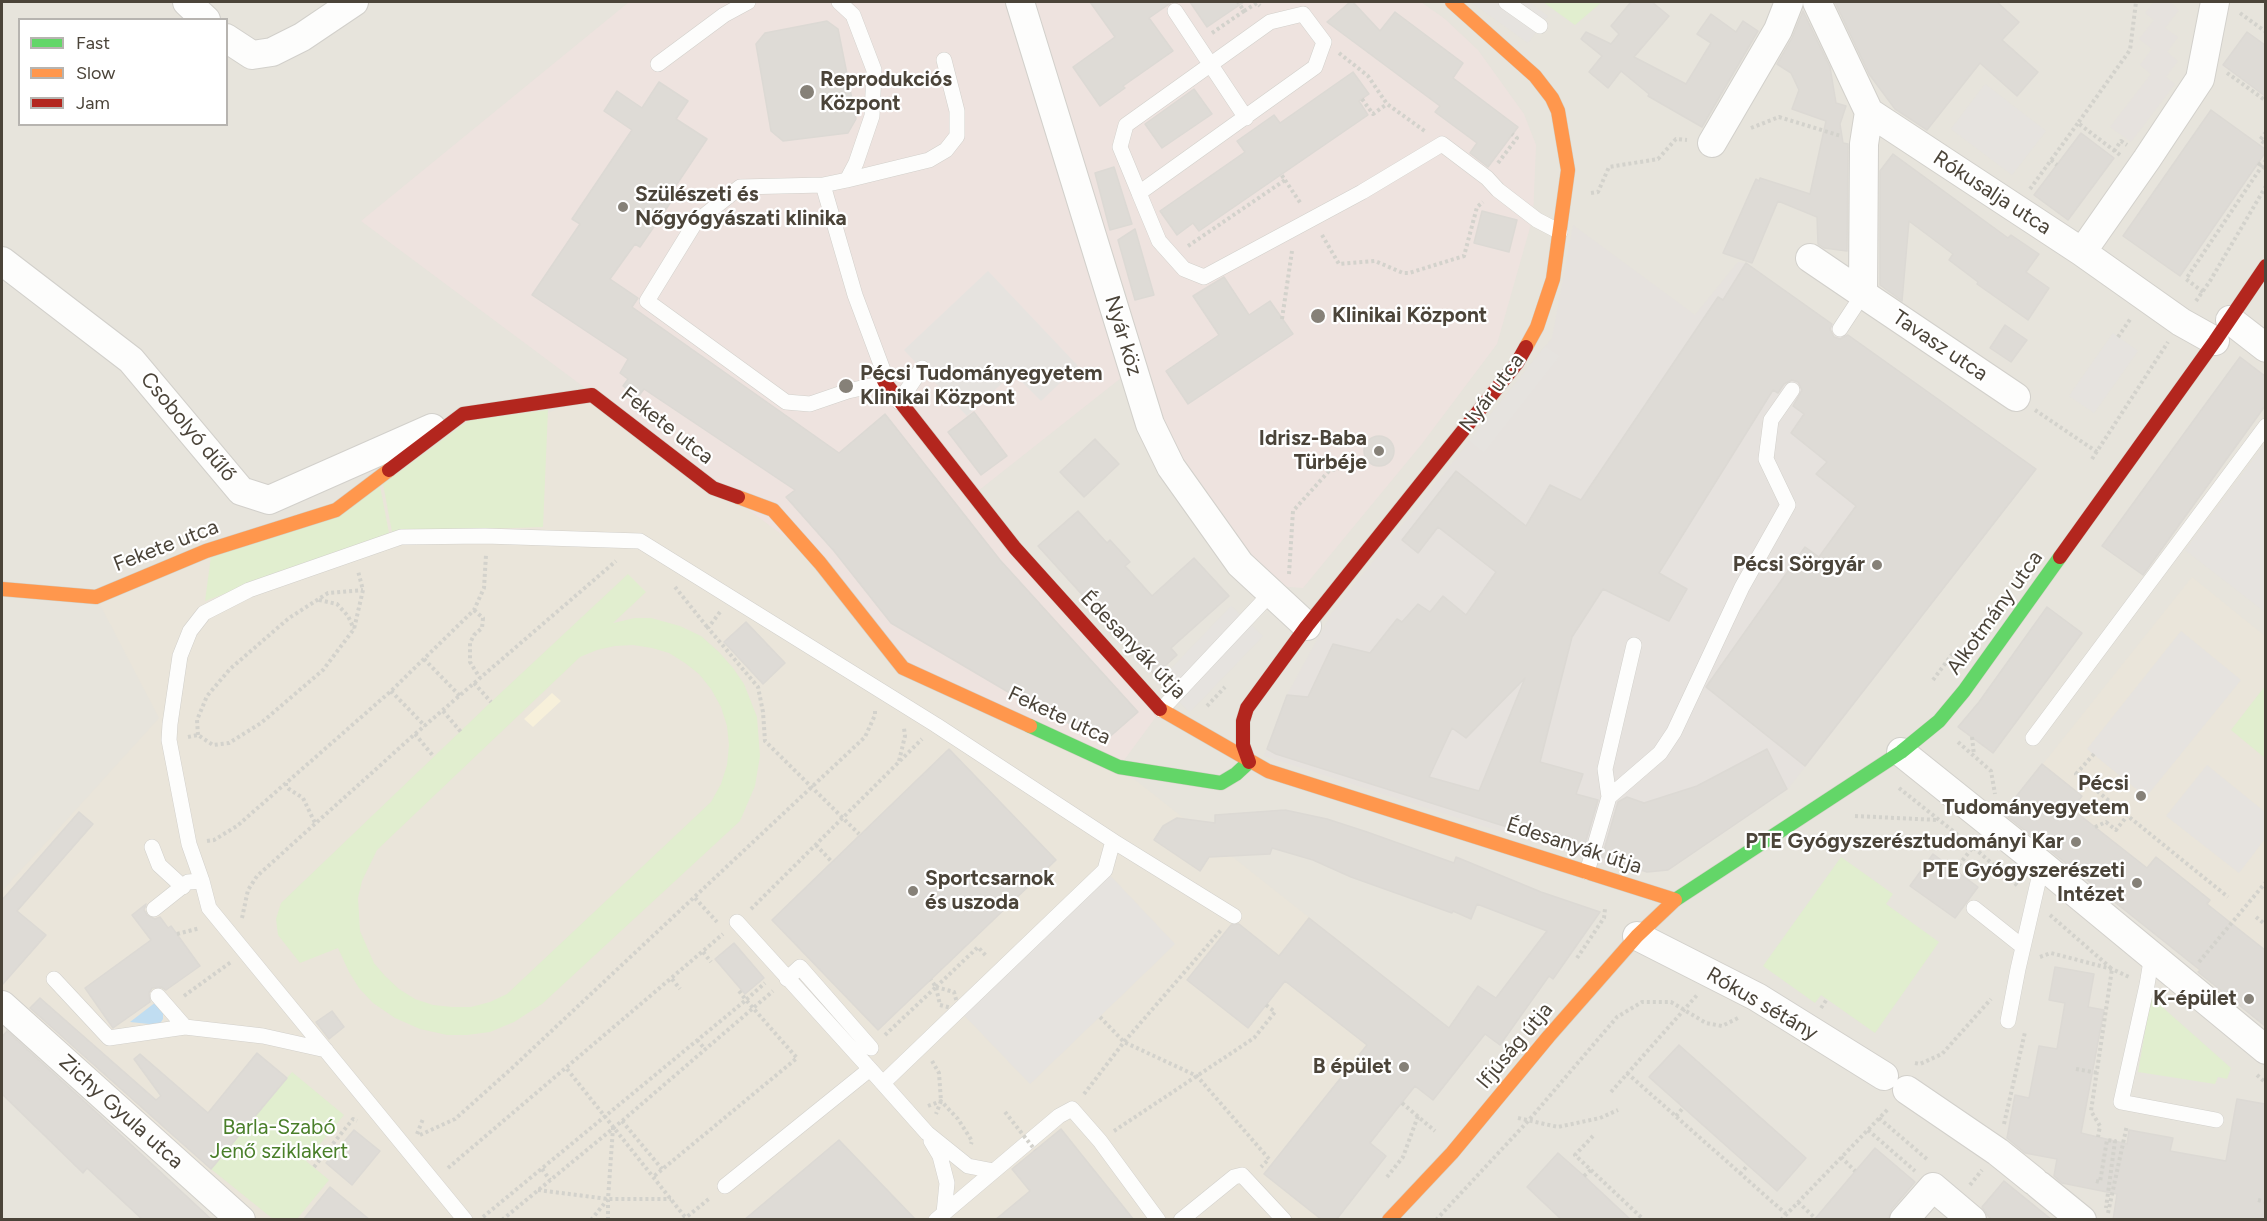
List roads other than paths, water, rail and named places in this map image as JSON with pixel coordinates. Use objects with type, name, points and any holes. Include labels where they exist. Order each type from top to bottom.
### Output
[{"type":"street","points":[[187,2],[204,18]]},
{"type":"street","points":[[228,39],[252,54],[272,52],[302,37],[354,2]]},
{"type":"street","name":"Nyár köz","points":[[1020,2],[1150,424],[1171,467],[1240,564],[1280,585],[1307,626]]},
{"type":"street","name":"Nyár utca","points":[[1249,762],[1243,746],[1243,721],[1247,708],[1307,626],[1518,363],[1537,327],[1553,279],[1568,170],[1558,111],[1552,98],[1535,76],[1452,2]]},
{"type":"street","points":[[1712,143],[1778,30],[1790,2]]},
{"type":"street","points":[[1817,2],[1869,112],[1864,144],[1863,294]]},
{"type":"street","points":[[2082,252],[2200,80],[2226,6]]},
{"type":"street","name":"Rókusalja utca","points":[[1869,112],[2082,252],[2181,322],[2223,331],[2265,348]]},
{"type":"street","name":"Tavasz utca","points":[[1810,258],[2016,397]]},
{"type":"street","name":"Csobolyó dűlő","points":[[2,261],[131,360],[241,491],[269,500],[463,414]]},
{"type":"street","name":"Alkotmány utca","points":[[1675,900],[1901,752],[1939,721],[1964,691],[2223,331],[2265,266]]},
{"type":"street","name":"Édesanyák útja","points":[[884,381],[1015,548],[1161,710],[1268,771],[1675,900]]},
{"type":"street","name":"Fekete utca","points":[[2,589],[96,597],[206,551],[336,510],[463,414],[592,394],[713,488],[773,510],[820,563],[903,668],[1119,767],[1221,783],[1236,774],[1249,762]]},
{"type":"street","points":[[1901,752],[2152,955],[2265,1050]]},
{"type":"street","name":"Ifjúság útja","points":[[1389,1220],[1452,1153],[1549,1036],[1637,936],[1675,900]]},
{"type":"street","name":"Rókus sétány","points":[[1637,936],[1757,997],[1900,1076],[2082,1220]]},
{"type":"street","name":"Zichy Gyula utca","points":[[2,1005],[241,1220]]},
{"type":"street","points":[[1904,1220],[1932,1175],[1970,1217]]},
{"type":"lane","points":[[658,64],[724,15],[748,2]]},
{"type":"lane","points":[[839,2],[853,15],[874,70],[872,116],[856,164],[847,180]]},
{"type":"lane","points":[[1506,2],[1540,26]]},
{"type":"lane","points":[[1174,11],[1246,118]]},
{"type":"lane","points":[[1139,193],[1315,67],[1324,42],[1303,14],[1270,22],[1126,125],[1120,147],[1139,193],[1159,241],[1184,269],[1204,277],[1362,192],[1442,144],[1537,220],[1560,232]]},
{"type":"lane","points":[[823,185],[855,295],[883,370],[884,381],[810,404],[786,402],[647,301],[695,223],[740,187],[823,185],[929,160],[946,150],[957,136],[957,111],[944,60]]},
{"type":"lane","points":[[1840,329],[1863,294]]},
{"type":"lane","points":[[899,402],[922,368]]},
{"type":"lane","points":[[1609,797],[1660,753],[1674,732],[1742,587],[1788,505],[1766,459],[1771,420],[1792,390]]},
{"type":"lane","points":[[2032,738],[2265,426]]},
{"type":"lane","points":[[465,1220],[209,908],[189,844],[169,740],[180,656],[190,631],[204,613],[249,590],[401,537],[485,536],[640,541],[900,702],[1113,841],[1234,916]]},
{"type":"lane","points":[[1161,710],[1280,585]]},
{"type":"lane","points":[[1587,872],[1609,797],[1605,769],[1634,645]]},
{"type":"lane","points":[[883,1083],[1105,870],[1113,841]]},
{"type":"lane","points":[[152,847],[159,865],[183,887]]},
{"type":"lane","points":[[2008,1021],[2042,865]]},
{"type":"lane","points":[[154,909],[188,882],[202,881]]},
{"type":"lane","points":[[1974,908],[2023,947]]},
{"type":"lane","points":[[732,927],[783,975],[927,1133],[968,1166],[994,1171]]},
{"type":"lane","points":[[2152,955],[2121,1102],[2216,1120]]},
{"type":"lane","points":[[783,975],[800,967],[871,1048]]},
{"type":"lane","points":[[54,979],[109,1038],[185,1027],[263,1036],[326,1050]]},
{"type":"lane","points":[[163,1002],[185,1027]]},
{"type":"lane","points":[[725,1186],[870,1069]]},
{"type":"lane","points":[[940,1216],[1059,1116],[1072,1109],[1100,1141],[1158,1220]]},
{"type":"lane","points":[[927,1133],[940,1156],[947,1183],[940,1216]]},
{"type":"lane","points":[[1181,1220],[1234,1177],[1242,1175],[1284,1220]]},
{"type":"water","points":[[156,1002],[163,1012],[163,1019],[159,1025],[130,1022]]},
{"type":"place","name":"Reprodukciós Központ","points":[[807,92]]},
{"type":"place","name":"Szülészeti és Nőgyógyászati klinika","points":[[623,207]]},
{"type":"place","name":"Klinikai Központ","points":[[1318,316]]},
{"type":"place","name":"Pécsi Tudományegyetem Klinikai Központ","points":[[846,386]]},
{"type":"place","name":"Idrisz-Baba Türbéje","points":[[1379,451]]},
{"type":"place","name":"Pécsi Sörgyár","points":[[1877,565]]},
{"type":"place","name":"Pécsi Tudományegyetem","points":[[2141,796]]},
{"type":"place","name":"PTE Gyógyszerésztudományi Kar","points":[[2076,842]]},
{"type":"place","name":"PTE Gyógyszerészeti Intézet","points":[[2137,883]]},
{"type":"place","name":"Sportcsarnok és uszoda","points":[[913,891]]},
{"type":"place","name":"K-épület","points":[[2249,999]]},
{"type":"place","name":"B épület","points":[[1404,1067]]},
{"type":"park label","name":"Barla-Szabó Jenő sziklakert","points":[[279,1140]]}]
